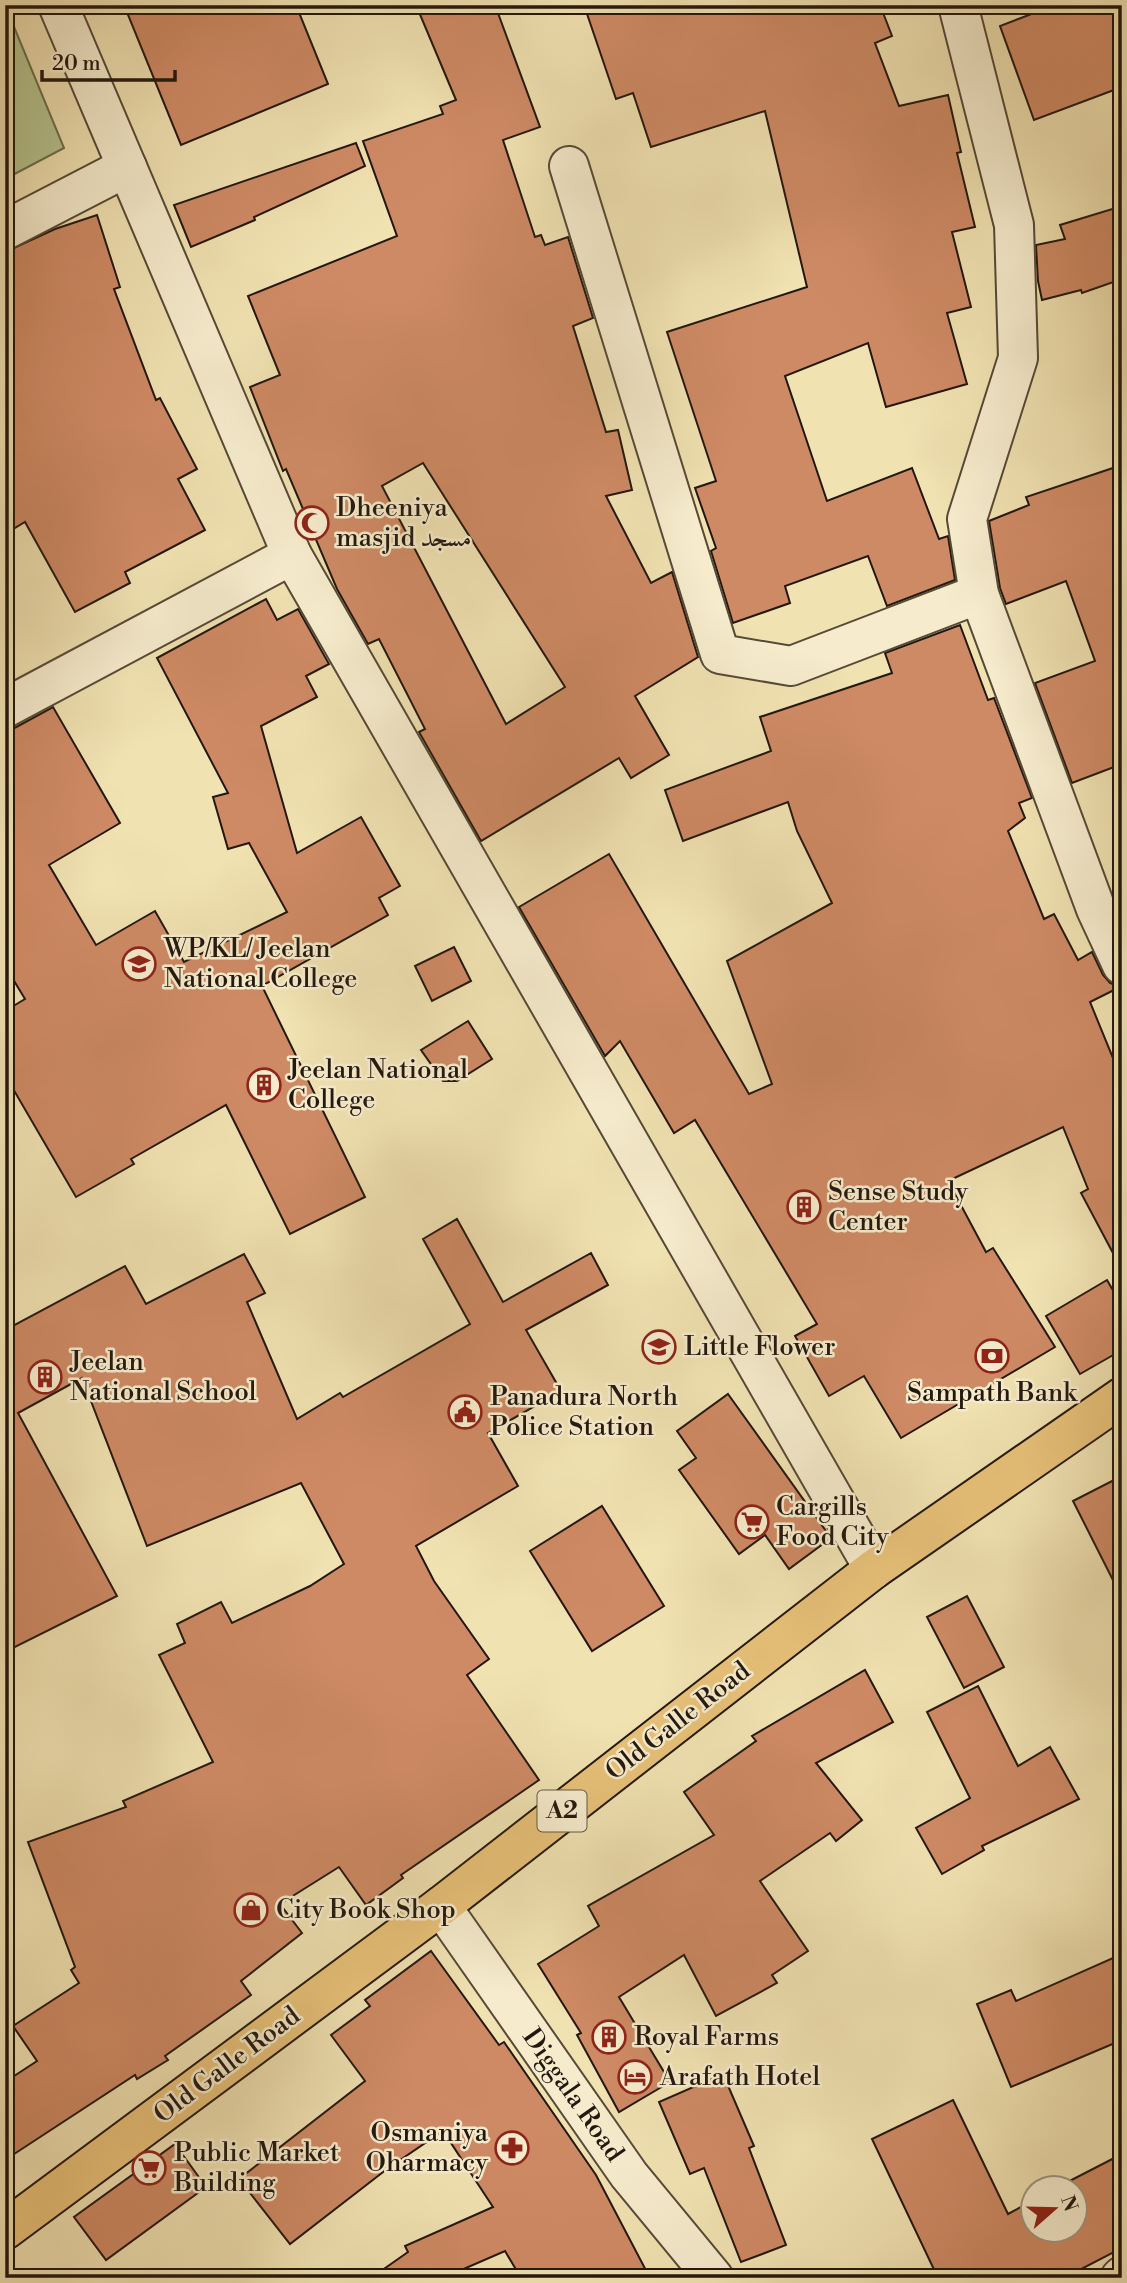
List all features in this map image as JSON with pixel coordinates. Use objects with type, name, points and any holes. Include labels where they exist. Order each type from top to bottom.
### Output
[{"type":"highway","name":"Old Galle Road","points":[[5,2230],[440,1906],[874,1569],[1122,1397]]},
{"type":"street","points":[[58,5],[292,555],[874,1569]]},
{"type":"street","points":[[958,5],[1014,225],[1018,358],[967,519],[979,594],[1096,909],[1122,965]]},
{"type":"street","points":[[569,166],[720,654],[790,666],[979,594]]},
{"type":"street","points":[[5,230],[127,167]]},
{"type":"street","points":[[5,708],[292,555]]},
{"type":"street","name":"Diggala Road","points":[[440,1906],[629,2175],[714,2278]]},
{"type":"green space","points":[[5,5],[64,148],[5,179]]},
{"type":"building","points":[[124,5],[296,5],[328,84],[181,145]]},
{"type":"building","points":[[416,5],[495,5],[540,127],[503,140],[535,237],[541,235],[545,245],[568,237],[593,318],[573,326],[606,432],[618,430],[632,490],[606,496],[651,583],[672,572],[698,657],[635,696],[669,755],[631,778],[619,758],[481,841],[419,732],[425,729],[379,639],[368,644],[337,589],[286,469],[283,471],[250,387],[280,375],[248,296],[397,236],[363,141],[443,114],[440,106],[456,100]],"holes":[[[423,463],[565,687],[506,724],[382,486]]]},
{"type":"building","points":[[584,5],[880,5],[892,36],[875,43],[899,106],[948,95],[961,152],[957,153],[975,227],[952,232],[971,307],[947,313],[967,384],[886,407],[868,343],[785,376],[827,501],[912,468],[939,539],[948,536],[955,580],[887,606],[868,556],[785,586],[790,603],[733,623],[711,551],[716,548],[695,488],[716,481],[667,332],[807,287],[765,111],[651,147],[633,93],[616,99]]},
{"type":"building","points":[[1055,5],[1116,5],[1122,21],[1122,87],[1034,120],[1000,26]]},
{"type":"building","points":[[356,143],[365,166],[254,217],[255,220],[191,247],[174,205]]},
{"type":"building","points":[[1122,206],[1122,279],[1082,293],[1081,290],[1042,300],[1036,245],[1065,239],[1060,225]]},
{"type":"building","points":[[97,215],[120,287],[114,289],[156,400],[160,398],[197,469],[178,479],[205,530],[125,572],[130,583],[75,612],[25,522],[5,534],[5,252],[55,229]]},
{"type":"building","points":[[1122,465],[1122,764],[1072,783],[1035,683],[1095,661],[1066,581],[1006,604],[1000,588],[989,521],[1029,505],[1026,497]]},
{"type":"building","points":[[266,599],[277,620],[298,609],[329,664],[306,676],[317,697],[261,726],[297,853],[361,817],[400,886],[379,898],[388,915],[262,986],[365,1197],[290,1234],[226,1105],[131,1159],[134,1164],[76,1197],[5,1075],[5,1011],[25,999],[5,966],[5,733],[53,707],[120,823],[49,865],[96,945],[155,911],[184,962],[287,912],[249,843],[228,849],[213,797],[228,793],[157,658]]},
{"type":"building","points":[[960,625],[988,700],[994,698],[1032,798],[1019,803],[1025,818],[1008,831],[1044,919],[1054,914],[1078,960],[1092,952],[1103,975],[1110,983],[1120,987],[1090,1002],[1122,1080],[1122,1270],[1081,1193],[1088,1189],[1063,1127],[948,1181],[986,1252],[993,1248],[1055,1347],[901,1438],[864,1376],[829,1396],[795,1336],[817,1324],[695,1120],[674,1133],[620,1041],[605,1056],[519,907],[609,854],[749,1094],[772,1084],[727,961],[832,903],[797,831],[788,802],[683,841],[665,790],[771,751],[760,717],[892,673],[885,653]]},
{"type":"building","points":[[454,947],[471,981],[432,1001],[415,966]]},
{"type":"building","points":[[468,1021],[492,1059],[457,1081],[443,1081],[421,1050]]},
{"type":"building","points":[[457,1219],[503,1302],[591,1253],[608,1285],[526,1330],[561,1391],[488,1433],[518,1486],[416,1546],[434,1581],[489,1659],[467,1675],[539,1780],[401,1875],[403,1878],[366,1905],[339,1867],[280,1904],[302,1933],[241,1981],[251,1995],[165,2056],[168,2060],[137,2079],[135,2075],[5,2160],[5,2082],[37,2061],[13,2026],[79,1983],[71,1970],[75,1967],[28,1842],[126,1807],[123,1801],[213,1762],[159,1655],[185,1643],[177,1624],[221,1602],[232,1623],[310,1586],[344,1564],[301,1483],[147,1546],[82,1378],[18,1413],[117,1596],[5,1652],[5,1330],[125,1266],[146,1304],[244,1254],[265,1293],[247,1302],[297,1419],[340,1393],[343,1397],[470,1324],[423,1239]]},
{"type":"building","points":[[1107,1280],[1122,1306],[1122,1350],[1080,1374],[1046,1316]]},
{"type":"building","points":[[728,1394],[831,1538],[789,1569],[765,1535],[739,1554],[679,1470],[696,1458],[677,1431]]},
{"type":"building","points":[[1122,1476],[1122,1598],[1073,1501]]},
{"type":"building","points":[[602,1506],[664,1606],[592,1651],[530,1551]]},
{"type":"building","points":[[967,1596],[1004,1667],[964,1688],[927,1617]]},
{"type":"building","points":[[865,1670],[893,1722],[816,1763],[862,1820],[836,1841],[830,1833],[760,1881],[808,1951],[772,1975],[777,1983],[716,2016],[684,1955],[619,1997],[670,2082],[619,2112],[577,2035],[581,2033],[538,1964],[599,1926],[588,1906],[714,1835],[684,1792],[756,1741],[752,1736]]},
{"type":"building","points":[[978,1686],[1018,1766],[1050,1747],[1079,1799],[982,1846],[984,1850],[942,1874],[916,1828],[970,1798],[927,1712]]},
{"type":"building","points":[[431,1951],[499,2045],[504,2042],[596,2175],[650,2278],[521,2278],[505,2251],[443,2278],[371,2278],[408,2252],[405,2246],[493,2207],[443,2131],[387,2169],[290,2244],[239,2179],[365,2081],[331,2035],[370,2006],[365,2000]]},
{"type":"building","points":[[1122,1954],[1122,2040],[1011,2087],[977,2004],[1011,1990],[1016,2001]]},
{"type":"building","points":[[723,2074],[754,2146],[749,2148],[786,2245],[741,2262],[704,2168],[690,2174],[659,2102]]},
{"type":"building","points":[[953,2100],[1008,2214],[1018,2209],[1018,2244],[1088,2244],[1088,2174],[1083,2174],[1122,2154],[1122,2248],[1064,2278],[938,2278],[872,2139]]},
{"type":"building","points":[[175,2144],[206,2187],[106,2260],[74,2217]]},
{"type":"place","name":"Dheeniya masjid مسجد","points":[[312,523]]},
{"type":"place","name":"WP/KL/ Jeelan National College","points":[[139,964]]},
{"type":"place","name":"Jeelan National College","points":[[264,1085]]},
{"type":"place","name":"Sense Study Center","points":[[804,1207]]},
{"type":"place","name":"Little Flower","points":[[659,1347]]},
{"type":"place","name":"Sampath Bank","points":[[992,1356]]},
{"type":"place","name":"Jeelan National School","points":[[45,1377]]},
{"type":"place","name":"Panadura North Police Station","points":[[465,1412]]},
{"type":"place","name":"Cargills Food City","points":[[752,1522]]},
{"type":"place","name":"City Book Shop","points":[[251,1910]]},
{"type":"place","name":"Royal Farms","points":[[609,2037]]},
{"type":"place","name":"Arafath Hotel","points":[[635,2077]]},
{"type":"place","name":"Osmaniya Oharmacy","points":[[512,2148]]},
{"type":"place","name":"Public Market Building","points":[[149,2168]]}]
